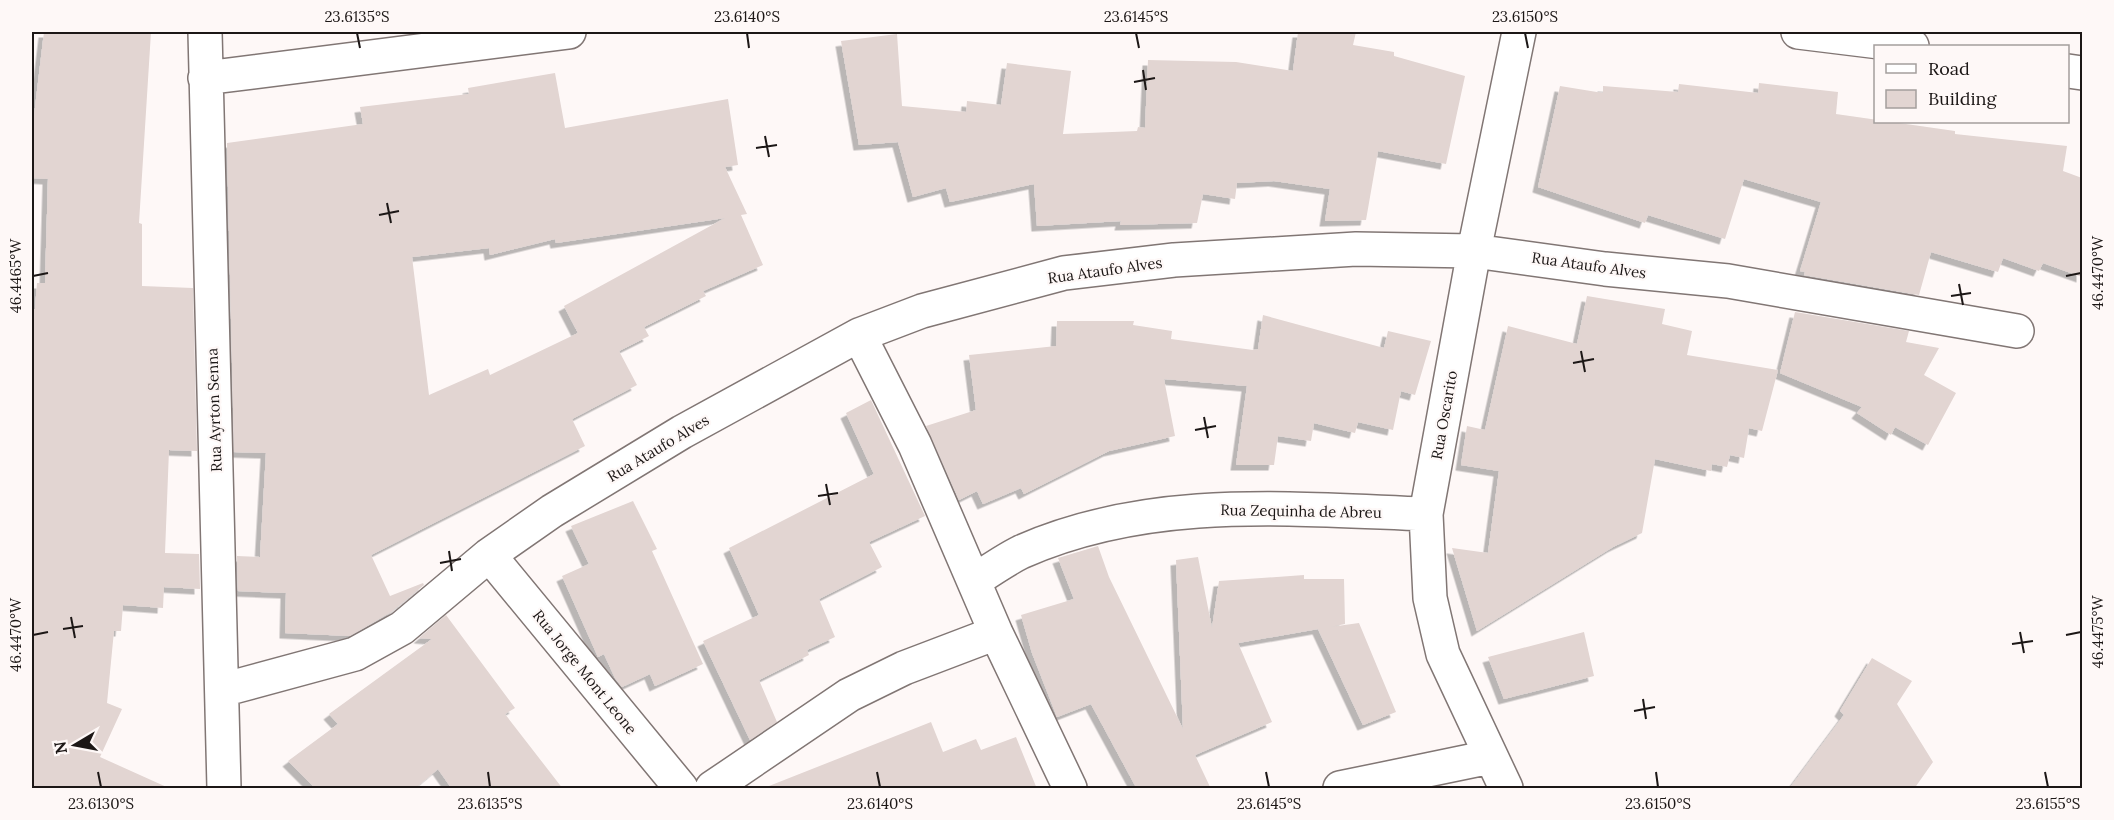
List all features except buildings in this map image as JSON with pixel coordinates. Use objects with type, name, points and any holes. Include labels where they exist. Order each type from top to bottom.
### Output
[{"type":"street","name":"Rua Ayrton Senna","points":[[205,32],[224,789]]},
{"type":"street","points":[[205,78],[569,32]]},
{"type":"street","name":"Rua Oscarito","points":[[1506,789],[1443,654],[1430,598],[1426,514],[1474,251],[1519,32]]},
{"type":"street","points":[[1798,32],[1904,45]]},
{"type":"street","name":"Rua Ataufo Alves","points":[[222,690],[355,654],[402,628],[489,555],[552,511],[682,432],[859,335],[922,311],[1064,273],[1174,260],[1356,249],[1474,251],[1605,269],[1728,281],[2017,331]]},
{"type":"street","points":[[859,335],[915,445],[996,633],[1070,789]]},
{"type":"street","name":"Rua Zequinha de Abreu","points":[[974,580],[1019,553],[1048,542],[1102,526],[1165,512],[1244,507],[1426,514]]},
{"type":"street","name":"Rua Jorge Mont Leone","points":[[489,555],[681,789]]},
{"type":"street","points":[[712,789],[849,695],[904,668],[996,633]]},
{"type":"street","points":[[1340,789],[1490,757]]}]
